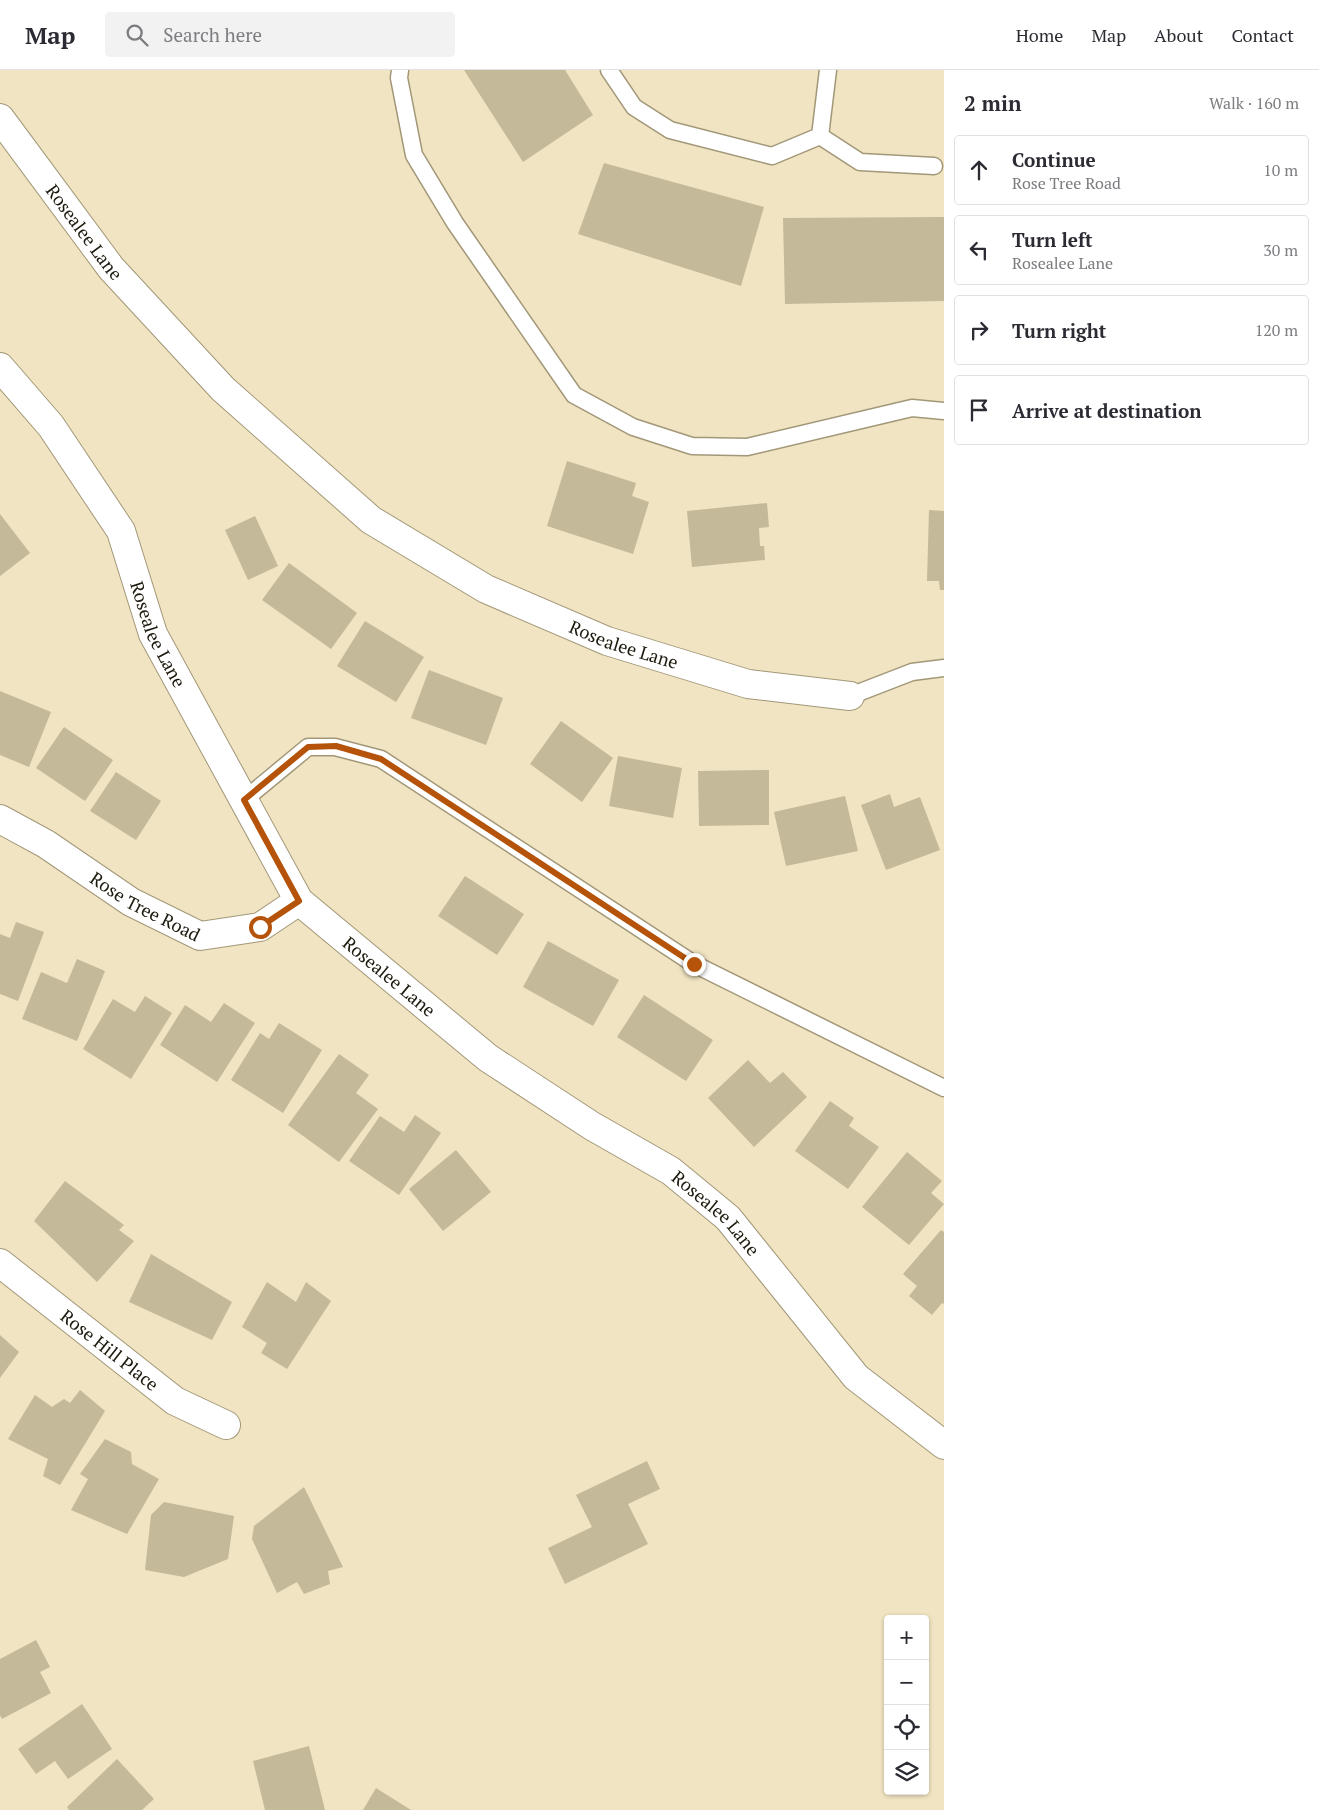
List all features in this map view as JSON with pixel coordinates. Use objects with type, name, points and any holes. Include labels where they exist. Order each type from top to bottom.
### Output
[{"type":"street","name":"Rosealee Lane","points":[[0,118],[111,268],[223,390],[371,520],[486,589],[608,641],[748,684],[850,696]]},
{"type":"street","name":"Rosealee Lane","points":[[0,367],[52,426],[122,530],[153,634],[299,901],[488,1058],[592,1126],[671,1171],[728,1218],[856,1377],[944,1445]]},
{"type":"street","name":"Rose Tree Road","points":[[0,819],[46,844],[131,902],[200,936],[260,927],[299,901]]},
{"type":"street","name":"Rose Hill Place","points":[[0,1264],[175,1401],[226,1425]]},
{"type":"lane","points":[[400,70],[399,78],[414,155],[455,223],[574,395],[633,427],[692,446],[747,447],[912,408],[944,411]]},
{"type":"lane","points":[[609,70],[634,107],[670,130],[772,156],[820,136]]},
{"type":"lane","points":[[820,136],[828,70]]},
{"type":"lane","points":[[820,136],[860,162],[934,166]]},
{"type":"lane","points":[[850,696],[912,672],[944,668]]},
{"type":"lane","points":[[244,800],[308,747],[336,746],[381,759],[694,964],[944,1088]]},
{"type":"building","points":[[464,70],[565,70],[593,115],[523,162]]},
{"type":"building","points":[[604,163],[764,207],[741,286],[578,234]]},
{"type":"building","points":[[944,217],[944,301],[785,304],[783,218]]},
{"type":"building","points":[[567,461],[636,483],[632,496],[649,502],[633,554],[547,526]]},
{"type":"building","points":[[767,503],[769,527],[759,528],[760,546],[764,546],[765,560],[692,567],[687,511]]},
{"type":"building","points":[[929,510],[944,511],[944,590],[940,590],[939,581],[927,581]]},
{"type":"building","points":[[0,514],[30,553],[0,576]]},
{"type":"building","points":[[255,516],[278,566],[248,580],[225,530]]},
{"type":"building","points":[[289,563],[357,613],[331,649],[262,600]]},
{"type":"building","points":[[365,621],[424,657],[396,702],[337,666]]},
{"type":"building","points":[[429,670],[503,698],[486,745],[411,718]]},
{"type":"building","points":[[0,691],[51,712],[29,767],[0,755]]},
{"type":"building","points":[[561,721],[613,758],[582,802],[530,764]]},
{"type":"building","points":[[64,727],[113,760],[85,801],[36,768]]},
{"type":"building","points":[[618,756],[682,768],[673,818],[609,806]]},
{"type":"building","points":[[769,770],[769,825],[699,826],[698,771]]},
{"type":"building","points":[[116,772],[161,801],[136,840],[90,811]]},
{"type":"building","points":[[890,794],[894,807],[920,797],[940,850],[886,870],[861,805]]},
{"type":"building","points":[[845,796],[858,851],[786,866],[774,812]]},
{"type":"building","points":[[465,876],[524,914],[497,955],[438,916]]},
{"type":"building","points":[[16,922],[44,932],[18,1001],[0,994],[0,934],[10,938]]},
{"type":"building","points":[[548,941],[619,980],[593,1026],[523,987]]},
{"type":"building","points":[[77,959],[105,971],[77,1041],[22,1019],[41,972],[67,983]]},
{"type":"building","points":[[644,995],[713,1040],[686,1081],[617,1037]]},
{"type":"building","points":[[145,996],[172,1013],[131,1079],[83,1049],[113,999],[135,1012]]},
{"type":"building","points":[[224,1003],[255,1023],[217,1082],[160,1045],[185,1005],[211,1022]]},
{"type":"building","points":[[279,1023],[322,1050],[283,1113],[231,1080],[260,1033],[269,1039]]},
{"type":"building","points":[[339,1054],[369,1075],[356,1093],[378,1109],[339,1162],[288,1125]]},
{"type":"building","points":[[748,1060],[770,1083],[783,1072],[807,1097],[754,1147],[708,1098]]},
{"type":"building","points":[[830,1101],[854,1118],[849,1126],[879,1147],[848,1189],[795,1151]]},
{"type":"building","points":[[415,1115],[441,1133],[399,1195],[349,1161],[380,1116],[404,1132]]},
{"type":"building","points":[[456,1150],[491,1192],[443,1231],[409,1189]]},
{"type":"building","points":[[907,1152],[942,1181],[931,1193],[944,1204],[909,1245],[862,1207]]},
{"type":"building","points":[[65,1181],[124,1225],[119,1230],[134,1241],[97,1282],[34,1221]]},
{"type":"building","points":[[941,1230],[944,1232],[944,1304],[942,1303],[932,1315],[909,1296],[917,1286],[903,1274]]},
{"type":"building","points":[[151,1254],[232,1302],[212,1340],[129,1302]]},
{"type":"building","points":[[267,1282],[296,1302],[306,1282],[331,1301],[287,1369],[261,1353],[267,1343],[242,1327]]},
{"type":"building","points":[[0,1335],[19,1352],[0,1378]]},
{"type":"building","points":[[80,1390],[105,1411],[60,1485],[43,1476],[48,1459],[8,1439],[35,1395],[52,1407],[64,1399],[70,1403]]},
{"type":"building","points":[[105,1439],[131,1452],[132,1464],[159,1479],[127,1534],[71,1510],[88,1479],[80,1474]]},
{"type":"building","points":[[647,1461],[660,1489],[628,1504],[648,1544],[565,1584],[548,1548],[592,1527],[576,1495]]},
{"type":"building","points":[[304,1487],[343,1567],[328,1571],[330,1584],[304,1594],[297,1582],[277,1593],[252,1539],[254,1526]]},
{"type":"building","points":[[164,1502],[234,1516],[228,1559],[184,1577],[145,1570],[151,1515]]},
{"type":"building","points":[[36,1640],[50,1667],[40,1672],[51,1693],[2,1719],[0,1715],[0,1659]]},
{"type":"building","points":[[82,1704],[112,1749],[68,1779],[55,1761],[36,1774],[18,1749]]},
{"type":"building","points":[[309,1746],[325,1810],[265,1810],[253,1761]]},
{"type":"building","points":[[117,1759],[154,1799],[142,1810],[69,1810],[67,1807]]},
{"type":"building","points":[[376,1788],[411,1810],[363,1810]]},
{"type":"route","points":[[260,927],[299,901],[244,800],[308,747],[336,746],[381,759],[694,964]]}]
